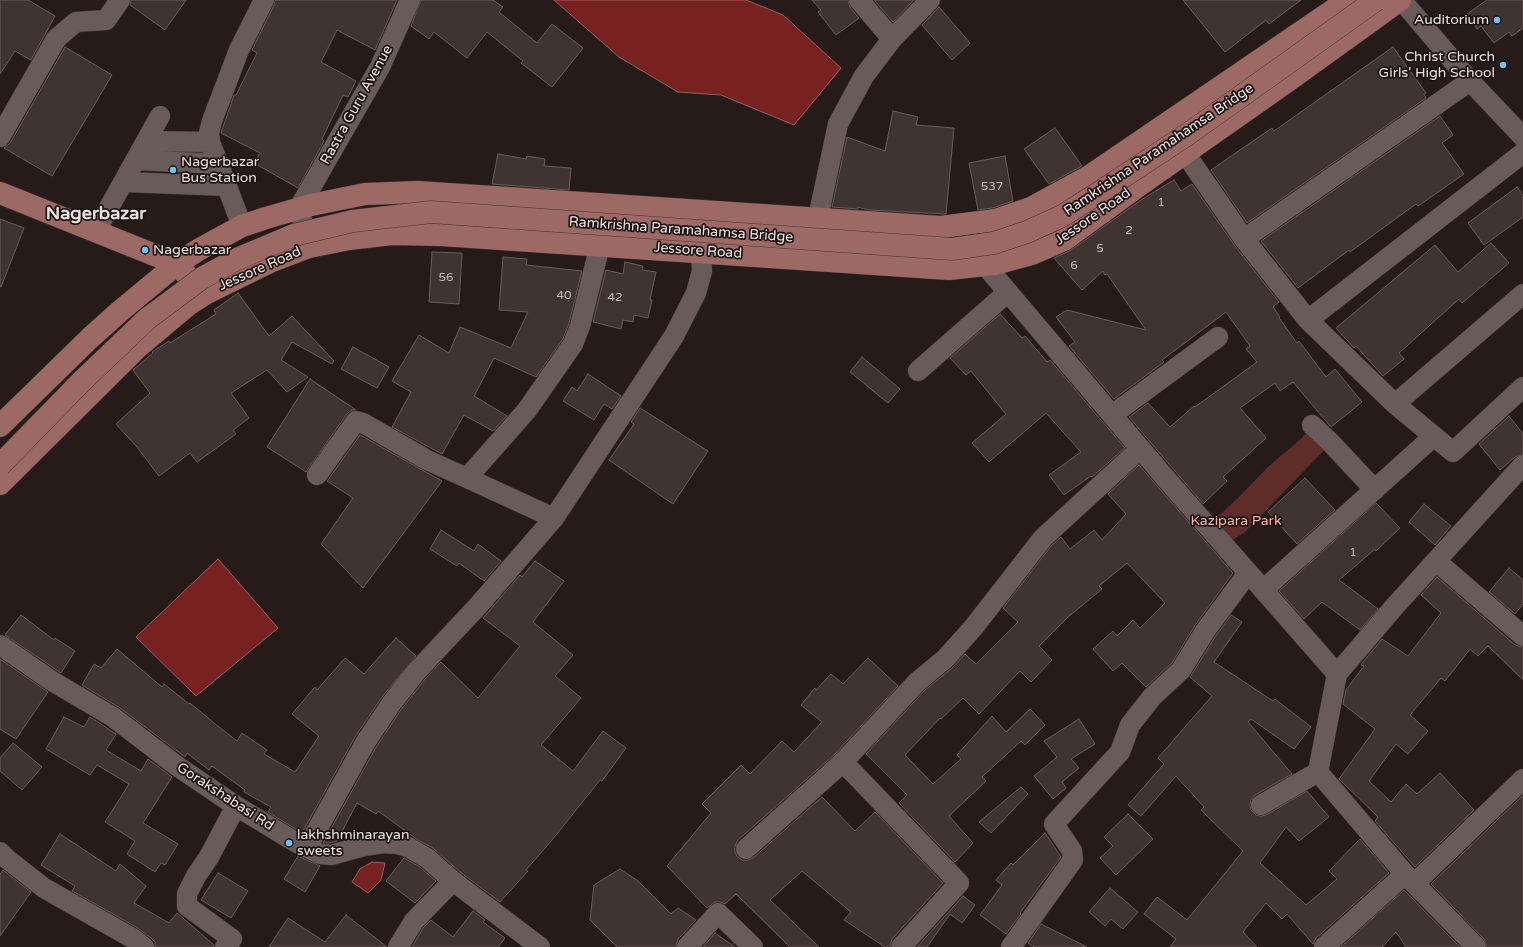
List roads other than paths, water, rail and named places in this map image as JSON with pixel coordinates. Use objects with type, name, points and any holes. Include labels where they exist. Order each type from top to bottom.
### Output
[{"type":"main road","points":[[0,426],[94,334],[177,264],[198,250],[242,226],[299,208],[365,194],[418,192],[529,199],[576,204],[818,218],[941,227],[996,220],[1031,208],[1088,178],[1348,0]]},
{"type":"main road","name":"Ramkrishna Paramahamsa Bridge","points":[[0,465],[82,381],[147,319],[202,278],[237,259],[294,235],[353,221],[431,212],[952,249],[994,244],[1028,232],[1062,216],[1098,194],[1188,134],[1376,0]]},
{"type":"main road","name":"Jessore Road","points":[[0,484],[138,347],[188,305],[205,294],[272,261],[309,247],[348,239],[392,234],[441,235],[949,269],[994,264],[1032,254],[1064,240],[1399,1]]},
{"type":"main road","points":[[0,193],[177,264],[205,294]]},
{"type":"street","points":[[0,137],[56,39],[76,22],[106,20],[120,0]]},
{"type":"street","points":[[242,226],[210,142],[210,132],[215,114],[240,50],[264,0]]},
{"type":"street","name":"Rastra Guru Avenue","points":[[299,208],[380,67],[410,0]]},
{"type":"street","points":[[859,0],[892,39]]},
{"type":"street","points":[[818,218],[838,124],[864,76],[892,39],[930,0]]},
{"type":"street","points":[[1399,1],[1404,3],[1470,81],[1523,137]]},
{"type":"street","points":[[1244,239],[1470,81]]},
{"type":"street","points":[[96,232],[160,116]]},
{"type":"street","points":[[147,140],[210,142]]},
{"type":"street","points":[[1185,153],[1244,239],[1308,320],[1395,404],[1453,452],[1523,387]]},
{"type":"street","points":[[1308,320],[1523,153]]},
{"type":"street","points":[[136,160],[219,164]]},
{"type":"street","points":[[124,182],[227,186]]},
{"type":"street","points":[[299,208],[309,247]]},
{"type":"street","points":[[970,223],[985,265],[1140,449],[1337,674]]},
{"type":"street","points":[[467,478],[526,410],[573,344],[580,326],[600,245]]},
{"type":"street","points":[[307,848],[365,743],[392,704],[416,672],[477,607],[554,518],[674,336],[696,293],[702,271],[701,252]]},
{"type":"street","points":[[918,371],[1008,292]]},
{"type":"street","points":[[1395,404],[1523,294]]},
{"type":"street","points":[[1112,415],[1218,336]]},
{"type":"street","points":[[317,475],[356,421],[363,423],[427,460],[554,518]]},
{"type":"street","points":[[1312,425],[1332,443],[1375,490]]},
{"type":"street","points":[[1263,590],[1434,436]]},
{"type":"street","points":[[746,849],[843,762],[917,682],[945,659],[973,628],[1043,538],[1140,449]]},
{"type":"street","points":[[1261,806],[1318,772],[1337,674],[1395,606],[1523,465]]},
{"type":"street","points":[[1436,561],[1523,636]]},
{"type":"street","points":[[1011,947],[1073,860],[1072,851],[1054,824],[1120,752],[1130,725],[1152,697],[1180,670],[1204,631],[1248,573]]},
{"type":"street","name":"Gorakshabasi Rd","points":[[0,645],[52,681],[113,717],[177,766],[236,806],[307,848],[320,854],[331,855],[364,846],[384,843],[408,846],[427,858],[453,881],[540,947]]},
{"type":"street","points":[[843,762],[959,883],[901,947]]},
{"type":"street","points":[[1318,772],[1410,878],[1476,947]]},
{"type":"street","points":[[1324,947],[1410,878],[1523,779]]},
{"type":"street","points":[[225,947],[232,939],[187,906],[187,894],[196,876],[209,857],[236,806]]},
{"type":"street","points":[[2,859],[44,888],[134,939],[144,947]]},
{"type":"street","points":[[398,947],[414,921],[453,881]]},
{"type":"street","points":[[686,947],[718,913],[753,947]]},
{"type":"place","name":"Auditorium","points":[[1497,20]]},
{"type":"place","name":"Christ Church Girls' High School","points":[[1503,65]]},
{"type":"place","name":"Nagerbazar Bus Station","points":[[173,170]]},
{"type":"place","name":"Nagerbazar","points":[[145,250]]},
{"type":"place","name":"lakhshminarayan sweets","points":[[289,843]]},
{"type":"district","name":"Nagerbazar","points":[[96,214]]},
{"type":"park label","name":"Kazipara Park","points":[[1236,521]]}]
